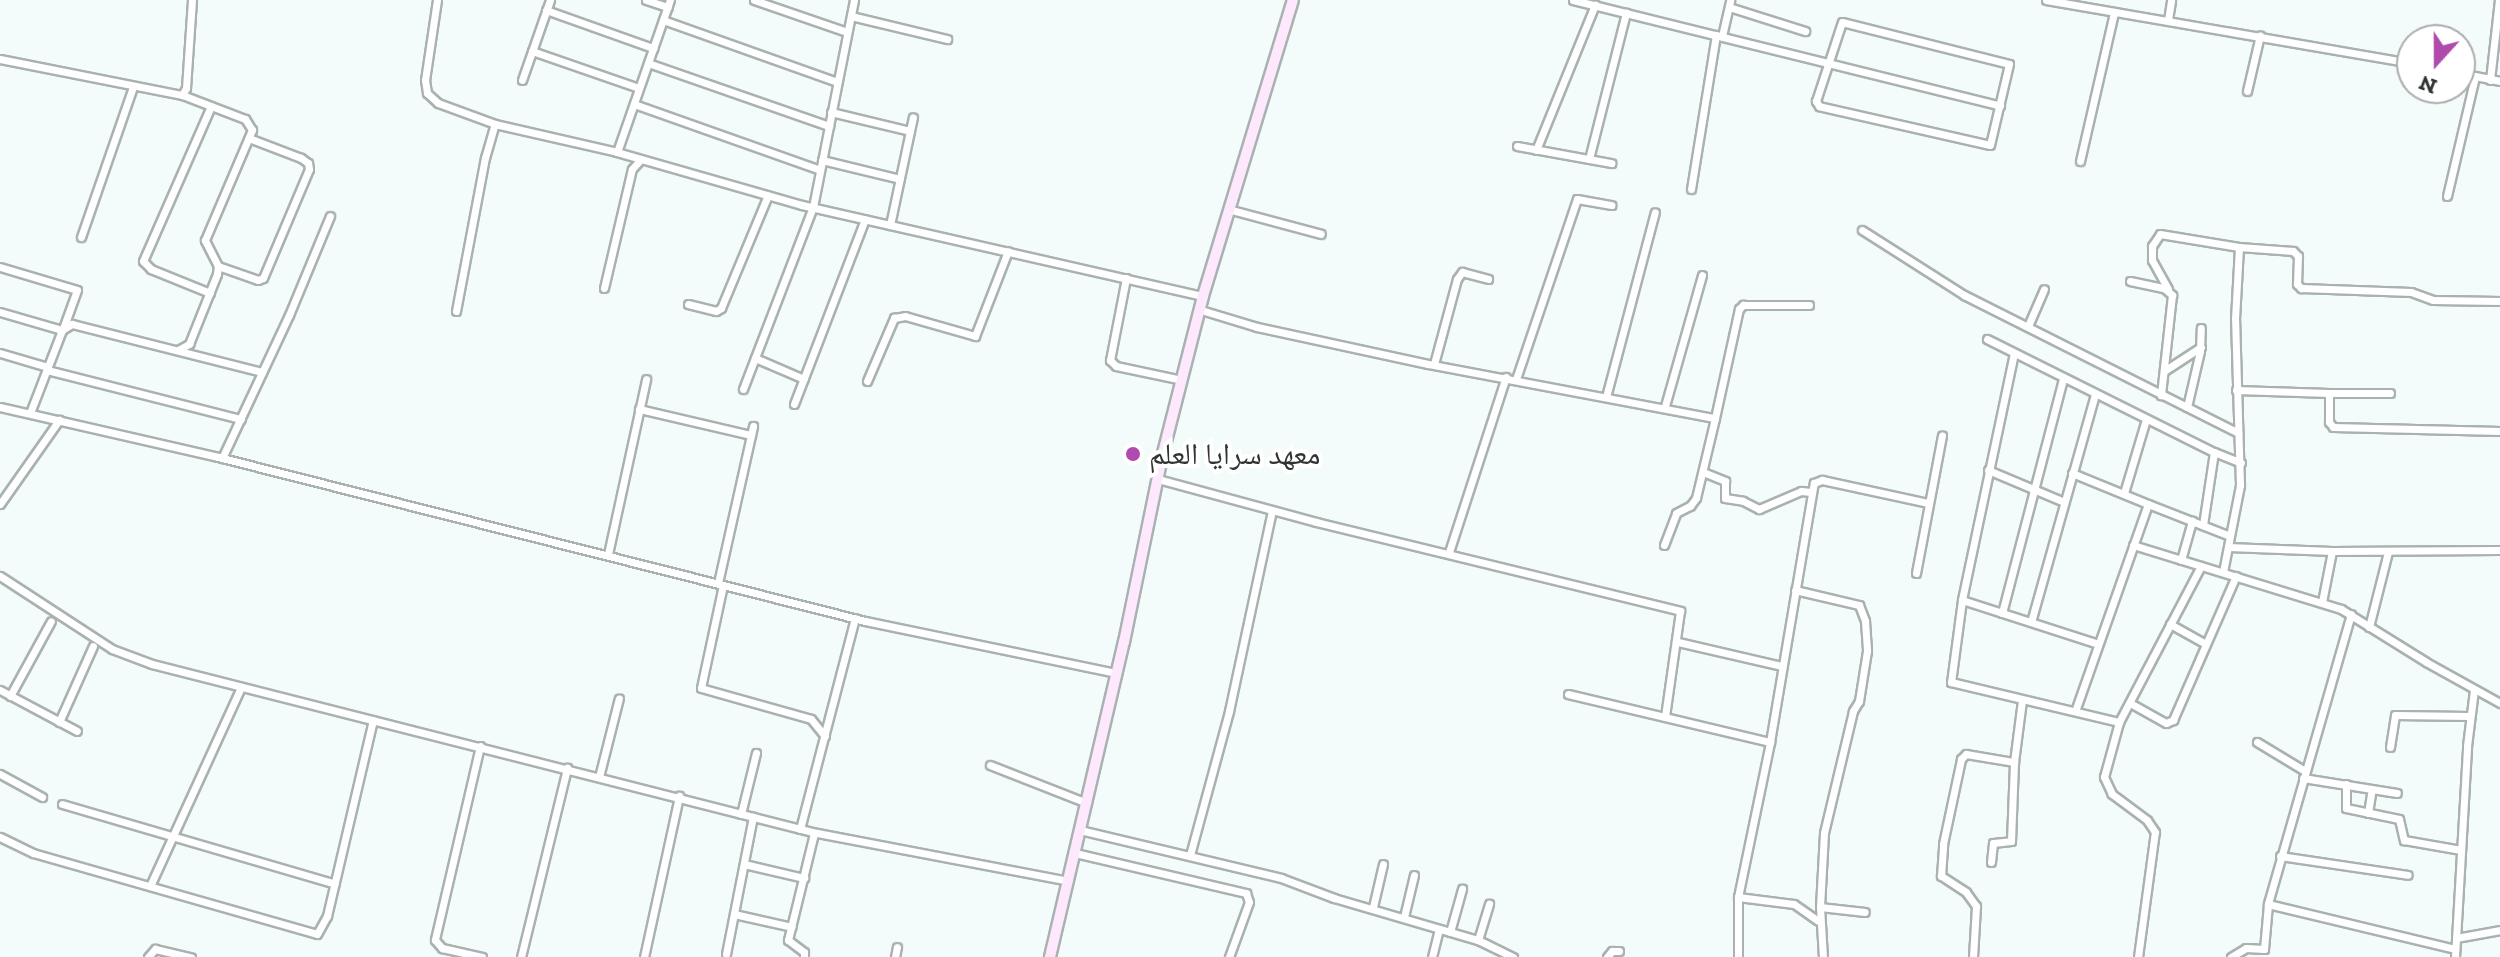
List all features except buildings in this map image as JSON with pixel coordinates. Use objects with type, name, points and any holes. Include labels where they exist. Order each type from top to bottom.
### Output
[{"type":"main road","points":[[1050,957],[1158,479],[1203,296],[1293,0]]},
{"type":"street","points":[[182,95],[186,88],[192,0]]},
{"type":"street","points":[[437,0],[425,80],[427,93],[438,103],[495,124],[617,152],[813,207],[1203,296]]},
{"type":"street","points":[[522,80],[550,0]]},
{"type":"street","points":[[617,152],[669,4],[646,0]]},
{"type":"street","points":[[754,0],[847,32]]},
{"type":"street","points":[[743,389],[813,207],[854,0]]},
{"type":"street","points":[[1573,0],[2000,106]]},
{"type":"street","points":[[2046,0],[2396,60]]},
{"type":"street","points":[[2168,20],[2171,0]]},
{"type":"street","points":[[2490,80],[2499,0]]},
{"type":"street","points":[[1691,189],[1719,36],[1730,3],[1805,31]]},
{"type":"street","points":[[1536,150],[1595,5]]},
{"type":"street","points":[[546,10],[653,48]]},
{"type":"street","points":[[2080,161],[2114,12]]},
{"type":"street","points":[[1589,159],[1626,13]]},
{"type":"street","points":[[851,16],[947,39]]},
{"type":"street","points":[[663,20],[837,82]]},
{"type":"street","points":[[1842,22],[2009,64],[1988,146],[1819,106],[1816,101],[1828,64],[1842,22]]},
{"type":"street","points":[[2247,91],[2260,35]]},
{"type":"street","points":[[532,51],[639,88]]},
{"type":"street","points":[[0,59],[182,95],[245,119],[251,127],[205,240],[218,266],[210,293],[189,344],[178,350]]},
{"type":"street","points":[[648,63],[829,126]]},
{"type":"street","points":[[2476,77],[2500,81]]},
{"type":"street","points":[[81,237],[133,87]]},
{"type":"street","points":[[634,104],[820,170]]},
{"type":"street","points":[[2447,196],[2469,104]]},
{"type":"street","points":[[210,293],[151,269],[143,261],[211,106]]},
{"type":"street","points":[[831,112],[910,131]]},
{"type":"street","points":[[890,225],[913,117]]},
{"type":"street","points":[[456,311],[491,129],[495,124]]},
{"type":"street","points":[[218,266],[258,280],[263,278],[309,169],[308,163],[301,158],[249,138]]},
{"type":"street","points":[[1517,146],[1611,163]]},
{"type":"street","points":[[604,288],[632,169],[641,159]]},
{"type":"street","points":[[822,160],[900,179]]},
{"type":"street","points":[[688,304],[716,311],[721,308],[768,195]]},
{"type":"street","points":[[1516,379],[1577,199],[1611,205]]},
{"type":"street","points":[[1228,209],[1321,234]]},
{"type":"street","points":[[1606,397],[1655,212]]},
{"type":"street","points":[[222,458],[330,216]]},
{"type":"street","points":[[794,404],[865,219]]},
{"type":"street","points":[[1862,230],[1964,295],[2238,433]]},
{"type":"street","points":[[2161,395],[2172,299],[2152,260],[2156,235],[2295,252],[2297,284],[2301,288],[2411,292],[2433,300],[2500,301]]},
{"type":"street","points":[[2223,572],[2238,501],[2241,463],[2236,390],[2239,247]]},
{"type":"street","points":[[867,381],[894,318],[905,316],[975,336],[1008,251]]},
{"type":"street","points":[[0,267],[77,290],[30,413]]},
{"type":"street","points":[[1434,364],[1457,279],[1462,272],[1488,279]]},
{"type":"street","points":[[1665,406],[1702,275]]},
{"type":"street","points":[[1126,278],[1110,360],[1116,366],[1182,380]]},
{"type":"street","points":[[2130,281],[2168,289]]},
{"type":"street","points":[[2028,326],[2044,289]]},
{"type":"street","points":[[1664,545],[1676,513],[1693,503],[1703,472],[1739,309],[1743,305],[1809,305]]},
{"type":"street","points":[[1201,310],[1257,327],[1715,418]]},
{"type":"street","points":[[0,312],[63,328],[81,326],[262,372]]},
{"type":"street","points":[[2187,407],[2201,347],[2201,328]]},
{"type":"street","points":[[1987,339],[2095,395],[2241,463]]},
{"type":"street","points":[[2164,371],[2201,347]]},
{"type":"street","points":[[0,353],[241,419]]},
{"type":"street","points":[[2014,353],[1962,600],[1950,680],[2119,722]]},
{"type":"street","points":[[755,358],[804,379]]},
{"type":"street","points":[[1449,552],[1506,377]]},
{"type":"street","points":[[608,554],[646,379]]},
{"type":"street","points":[[2002,613],[2063,379]]},
{"type":"street","points":[[2236,390],[2390,393]]},
{"type":"street","points":[[2329,393],[2329,422],[2333,427],[2500,431]]},
{"type":"street","points":[[2031,622],[2095,395]]},
{"type":"street","points":[[0,407],[222,458],[855,618],[1116,673]]},
{"type":"street","points":[[639,409],[752,430],[701,688],[811,719],[825,736]]},
{"type":"street","points":[[2124,493],[2146,419]]},
{"type":"street","points":[[0,504],[59,420]]},
{"type":"street","points":[[1916,573],[1942,435]]},
{"type":"street","points":[[2203,525],[2214,452]]},
{"type":"street","points":[[1988,470],[2064,502]]},
{"type":"street","points":[[1703,472],[1725,481],[1725,498],[1743,501],[1759,509],[1801,491],[1811,492]]},
{"type":"street","points":[[2072,473],[2230,536]]},
{"type":"street","points":[[1158,479],[1272,511],[1680,611],[1665,717]]},
{"type":"street","points":[[1738,957],[1738,897],[1770,742],[1811,492],[1819,479],[1928,503]]},
{"type":"street","points":[[2075,711],[2148,504]]},
{"type":"street","points":[[1190,855],[1229,711],[1272,511]]},
{"type":"street","points":[[2181,560],[2192,521]]},
{"type":"street","points":[[2133,545],[2322,602],[2351,614],[2500,703]]},
{"type":"street","points":[[2228,547],[2388,552],[2500,550]]},
{"type":"street","points":[[2322,602],[2332,551]]},
{"type":"street","points":[[2369,627],[2388,552]]},
{"type":"street","points":[[2138,957],[2155,832],[2147,820],[2112,794],[2104,777],[2119,722],[2201,566]]},
{"type":"street","points":[[0,576],[63,620],[123,654],[814,833],[1068,881]]},
{"type":"street","points":[[2130,703],[2166,723],[2171,722],[2236,576]]},
{"type":"street","points":[[1795,590],[1859,605],[1867,638],[1859,701],[1853,711],[1827,818],[1818,921],[1823,957]]},
{"type":"street","points":[[1962,600],[2098,644]]},
{"type":"street","points":[[2231,957],[2246,948],[2264,949],[2268,904],[2280,856],[2351,614]]},
{"type":"street","points":[[800,829],[855,618]]},
{"type":"street","points":[[10,696],[51,621]]},
{"type":"street","points":[[2170,624],[2206,644]]},
{"type":"street","points":[[1678,642],[1782,666]]},
{"type":"street","points":[[59,722],[93,646]]},
{"type":"street","points":[[150,886],[241,687]]},
{"type":"street","points":[[0,690],[77,731]]},
{"type":"street","points":[[2268,904],[2455,953],[2469,716],[2474,690]]},
{"type":"street","points":[[1568,694],[1770,742]]},
{"type":"street","points":[[599,777],[619,698]]},
{"type":"street","points":[[1991,862],[1993,843],[2011,841],[2014,762],[2022,700]]},
{"type":"street","points":[[2390,747],[2395,715],[2469,716]]},
{"type":"street","points":[[0,837],[33,853],[317,934],[324,928],[373,720]]},
{"type":"street","points":[[2257,742],[2304,774],[2397,793]]},
{"type":"street","points":[[480,746],[435,940],[442,948],[482,957]]},
{"type":"street","points":[[741,814],[756,753]]},
{"type":"street","points":[[1973,957],[1974,901],[1939,872],[1958,768],[1966,754],[2014,762]]},
{"type":"street","points":[[990,765],[1087,803]]},
{"type":"street","points":[[521,957],[567,768]]},
{"type":"street","points":[[0,774],[42,797]]},
{"type":"street","points":[[2346,784],[2344,806],[2399,819],[2404,840],[2461,850]]},
{"type":"street","points":[[2368,813],[2372,789]]},
{"type":"street","points":[[644,957],[679,796]]},
{"type":"street","points":[[62,804],[335,884]]},
{"type":"street","points":[[726,954],[753,817]]},
{"type":"street","points":[[1080,830],[1281,878],[1334,898],[1478,940],[1513,957]]},
{"type":"street","points":[[804,957],[804,952],[789,944],[814,833]]},
{"type":"street","points":[[1075,853],[1246,893],[1249,902],[1229,957]]},
{"type":"street","points":[[2280,856],[2408,875]]},
{"type":"street","points":[[744,864],[804,878]]},
{"type":"street","points":[[1373,907],[1383,864]]},
{"type":"street","points":[[1404,917],[1414,875]]},
{"type":"street","points":[[1450,932],[1462,889]]},
{"type":"street","points":[[1738,897],[1794,904],[1818,921]]},
{"type":"street","points":[[1478,940],[1489,904]]},
{"type":"street","points":[[1820,907],[1865,912]]},
{"type":"street","points":[[734,914],[792,927]]},
{"type":"street","points":[[1432,957],[1439,929]]},
{"type":"street","points":[[2456,938],[2500,930]]},
{"type":"street","points":[[895,957],[897,947]]},
{"type":"street","points":[[148,957],[155,949],[191,957]]},
{"type":"street","points":[[1607,957],[1612,951],[1619,951]]},
{"type":"place","name":"معهد سرايا العلم","points":[[1133,454]]}]
